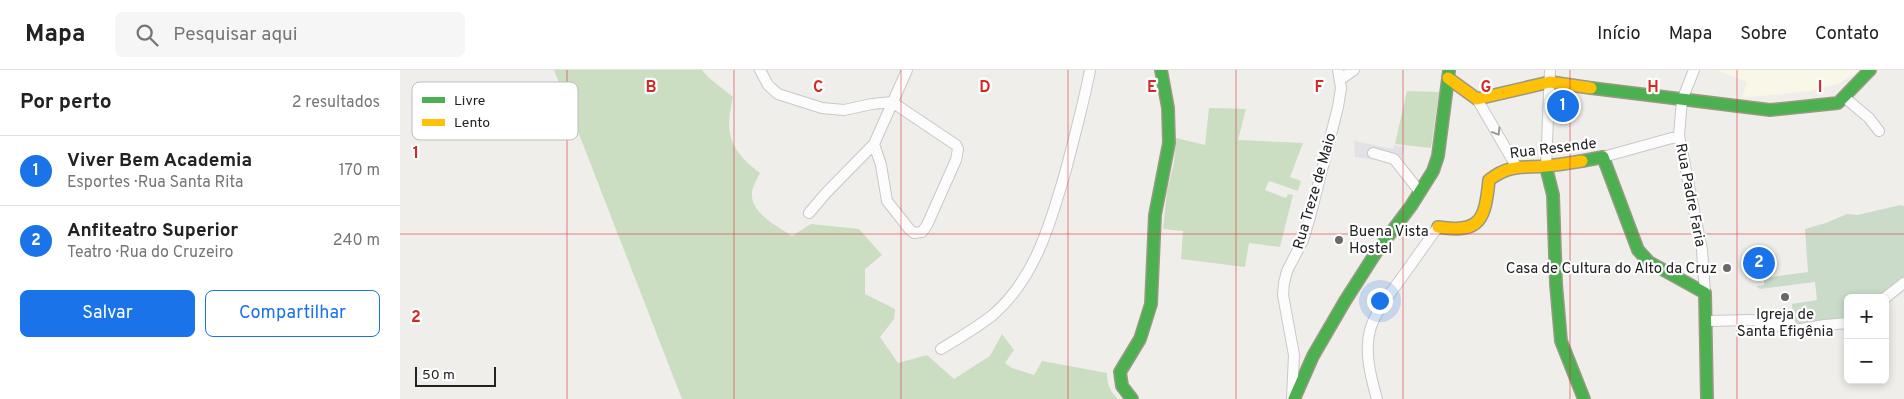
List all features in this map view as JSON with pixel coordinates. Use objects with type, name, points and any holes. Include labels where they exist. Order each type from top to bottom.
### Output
[{"type":"street","points":[[760,70],[768,85],[778,94],[830,110],[844,110],[892,102],[948,139],[958,149],[956,160],[927,225],[922,232],[914,233],[910,230],[887,201],[881,165],[874,144]]},
{"type":"street","points":[[809,213],[874,144],[908,70]]},
{"type":"street","points":[[941,349],[994,313],[1012,295],[1027,274],[1051,224],[1083,105],[1090,70]]},
{"type":"street","points":[[1132,399],[1122,386],[1120,372],[1140,339],[1150,304],[1153,284],[1154,215],[1169,143],[1168,108],[1161,70]]},
{"type":"street","points":[[1340,74],[1354,70]]},
{"type":"street","points":[[1550,70],[1546,166],[1553,195],[1556,284],[1561,341],[1584,399]]},
{"type":"street","name":"Rua Padre Faria","points":[[1694,70],[1682,100],[1679,136],[1702,250],[1705,293]]},
{"type":"street","points":[[1477,99],[1550,82],[1770,110],[1838,103],[1870,70]]},
{"type":"street","name":"Rua Treze de Maio","points":[[1293,399],[1294,355],[1283,295],[1284,283],[1287,271],[1303,240],[1310,217],[1338,107],[1341,88],[1340,74]]},
{"type":"street","points":[[1448,74],[1477,99],[1516,166]]},
{"type":"street","points":[[1293,399],[1313,356],[1345,301],[1377,251],[1433,171],[1438,156],[1448,74]]},
{"type":"street","points":[[1844,97],[1869,118],[1879,131]]},
{"type":"street","name":"Rua Resende","points":[[1438,227],[1452,230],[1468,228],[1479,222],[1484,214],[1488,200],[1489,180],[1499,172],[1516,166],[1546,166],[1604,157],[1679,136]]},
{"type":"street","points":[[1372,153],[1394,159],[1420,192]]},
{"type":"street","points":[[1604,157],[1638,250],[1649,262],[1705,293],[1707,399]]},
{"type":"street","points":[[1377,399],[1369,366],[1369,332],[1375,317],[1387,298],[1438,227]]},
{"type":"street","points":[[1889,295],[1904,283]]},
{"type":"street","points":[[1707,321],[1753,320],[1795,330],[1844,323]]},
{"type":"shaded area","points":[[1717,70],[1860,70],[1838,84],[1810,91],[1742,98],[1747,82]]},
{"type":"shaded area","points":[[1354,141],[1393,149],[1394,145],[1405,147],[1401,163],[1392,164],[1355,157]]},
{"type":"green space","points":[[554,70],[702,70],[733,97],[729,121],[732,140],[742,157],[760,173],[752,192],[755,206],[760,213],[792,236],[811,224],[859,229],[882,255],[865,269],[865,294],[895,309],[894,319],[880,337],[898,363],[927,355],[954,379],[990,356],[1002,334],[1014,350],[1005,363],[1012,368],[1034,375],[1042,361],[1107,373],[1110,388],[1118,399],[682,399],[578,132],[578,82],[559,82]]},
{"type":"green space","points":[[1407,91],[1439,92],[1431,148],[1395,144]]},
{"type":"green space","points":[[1209,108],[1246,109],[1238,140],[1303,143],[1290,177],[1301,181],[1298,191],[1269,181],[1265,190],[1286,198],[1288,194],[1293,195],[1280,247],[1249,243],[1245,267],[1181,259],[1183,231],[1163,229],[1176,138],[1205,145]]},
{"type":"green space","points":[[1900,205],[1904,206],[1904,277],[1886,294],[1844,294],[1844,321],[1794,325],[1792,304],[1817,300],[1815,282],[1760,289],[1756,286],[1764,285],[1764,278],[1808,272],[1805,229],[1847,214],[1858,215]]},
{"type":"traffic: fast","points":[[1132,399],[1122,386],[1120,372],[1140,339],[1151,304],[1155,215],[1169,143],[1168,108],[1161,70]]},
{"type":"traffic: fast","points":[[1591,88],[1770,110],[1838,103],[1870,70]]},
{"type":"traffic: fast","points":[[1294,399],[1313,356],[1345,301],[1377,251],[1411,206],[1433,171],[1438,156],[1449,71]]},
{"type":"traffic: fast","points":[[1582,161],[1603,157],[1638,250],[1649,262],[1705,293],[1707,399]]},
{"type":"traffic: fast","points":[[1546,167],[1553,195],[1556,284],[1561,341],[1584,399]]},
{"type":"traffic: slow","points":[[1448,78],[1477,99],[1550,82],[1591,88]]},
{"type":"traffic: slow","points":[[1438,227],[1464,228],[1478,221],[1485,205],[1489,180],[1503,171],[1582,161]]},
{"type":"place","name":"Viver Bem Academia","points":[[1563,106]]},
{"type":"place","name":"Buena Vista Hostel","points":[[1339,240]]},
{"type":"place","name":"Anfiteatro Superior","points":[[1759,263]]},
{"type":"place","name":"Casa de Cultura do Alto da Cruz","points":[[1727,268]]},
{"type":"place","name":"Igreja de Santa Efigênia","points":[[1785,297]]}]
